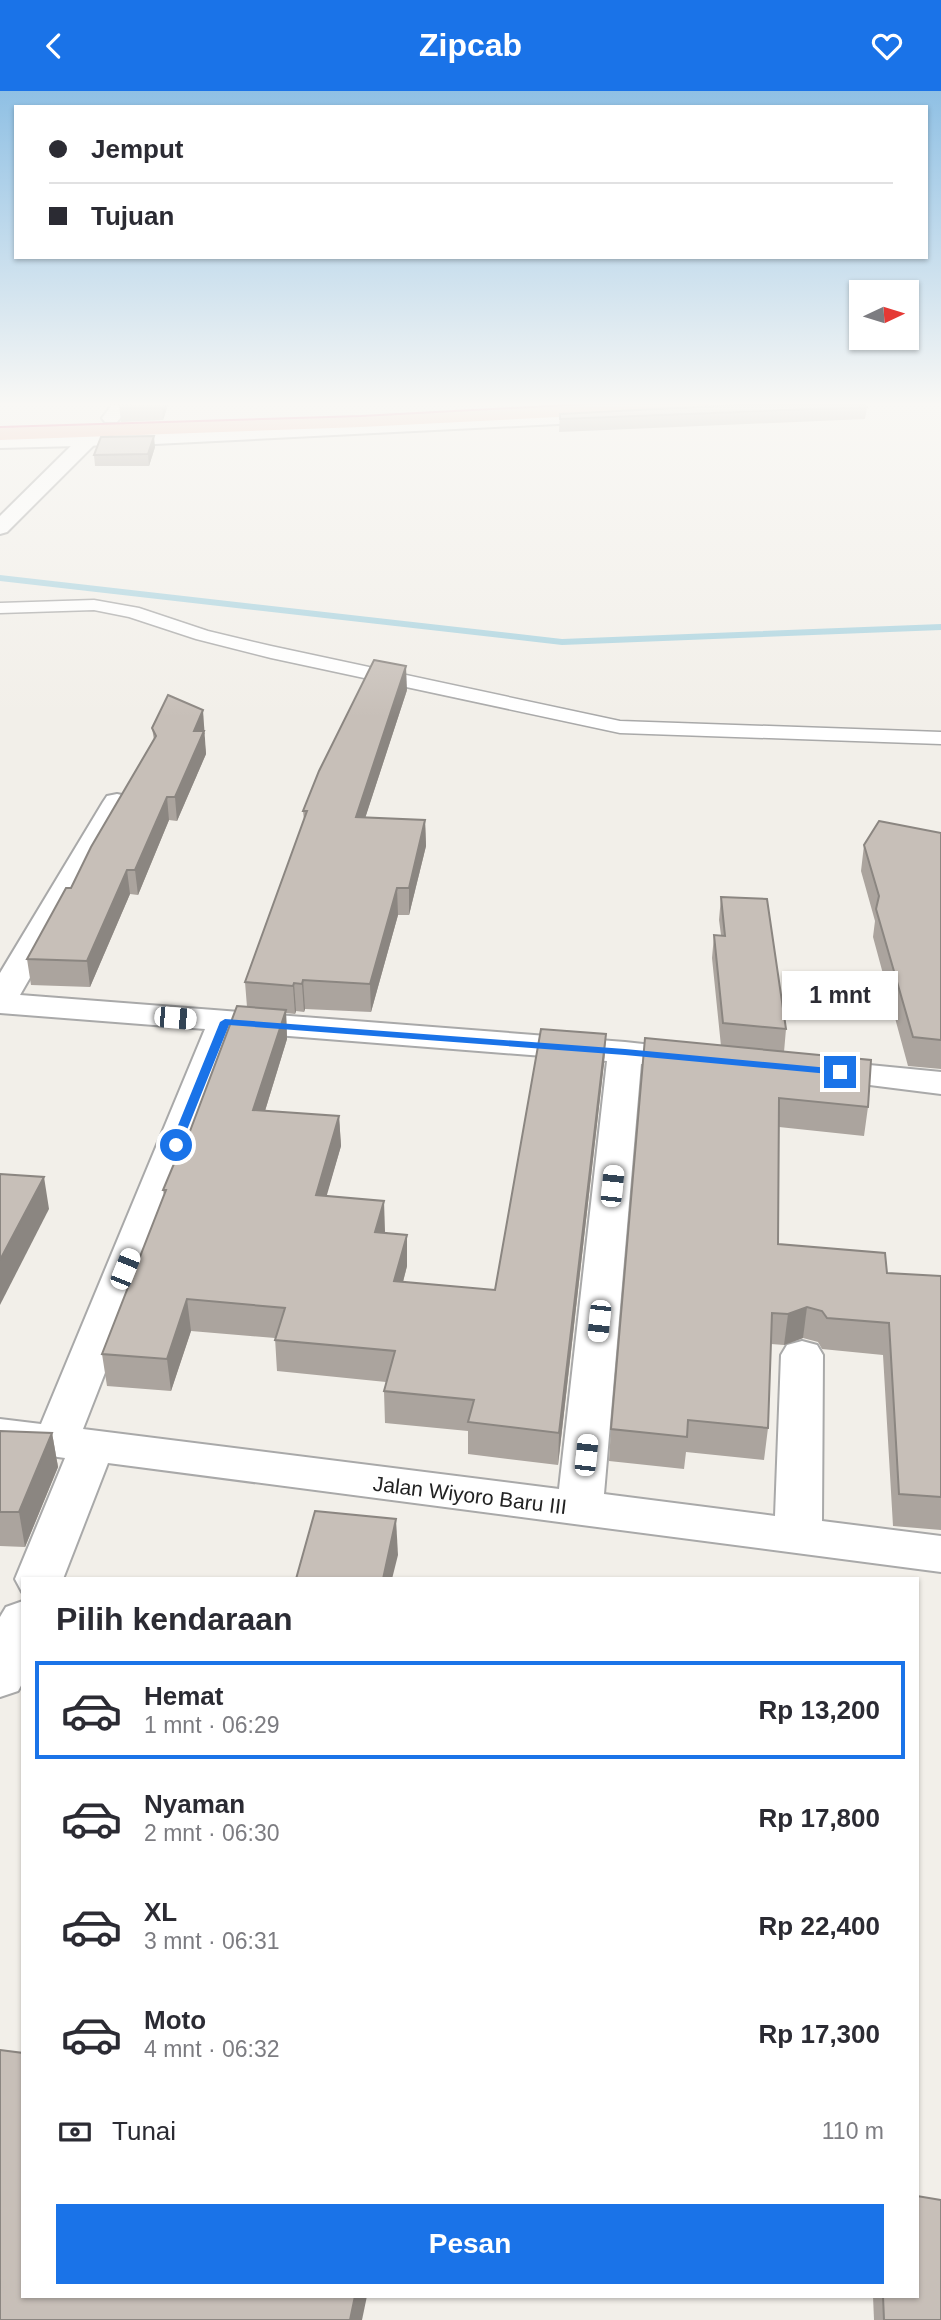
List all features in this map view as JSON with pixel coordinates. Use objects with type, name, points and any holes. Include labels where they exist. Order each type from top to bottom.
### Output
[{"type":"street","points":[[0,528],[19,509]]},
{"type":"street","points":[[130,781],[0,1002],[721,1060]]},
{"type":"street","points":[[40,1577],[74,1444],[225,1022]]},
{"type":"street","points":[[580,1509],[625,1052]]},
{"type":"street","points":[[790,1067],[941,1083]]},
{"type":"street","points":[[798,1535],[803,1355]]},
{"type":"street","name":"Jalan Wiyoro Baru III","points":[[0,1434],[941,1554]]},
{"type":"street","points":[[0,1677],[21,1625]]},
{"type":"lane","points":[[0,608],[94,605],[133,612],[202,635],[271,652],[620,727],[941,738]]},
{"type":"building","points":[[374,660],[406,666],[356,817],[425,820],[409,888],[397,888],[370,984],[303,980],[302,984],[294,983],[293,986],[245,982],[319,771]]},
{"type":"building","points":[[168,695],[203,710],[194,731],[204,731],[175,797],[167,797],[135,870],[127,870],[87,961],[27,959],[66,888],[71,888],[91,847],[156,736],[152,728]]},
{"type":"building","points":[[879,821],[941,833],[941,1040],[913,1037],[876,909],[879,896],[864,845]]},
{"type":"building","points":[[721,897],[767,899],[786,1029],[723,1023],[714,935],[725,936]]},
{"type":"building","points":[[237,1006],[286,1010],[253,1110],[339,1116],[316,1195],[384,1201],[375,1232],[407,1235],[394,1281],[495,1290],[541,1029],[606,1034],[559,1433],[468,1422],[474,1400],[384,1391],[395,1351],[275,1340],[285,1308],[187,1299],[167,1359],[102,1354],[166,1190],[163,1190],[181,1147],[184,1147]]},
{"type":"building","points":[[645,1038],[871,1060],[868,1107],[779,1098],[778,1244],[885,1253],[887,1273],[941,1276],[941,1497],[899,1494],[889,1323],[827,1318],[822,1311],[807,1307],[788,1314],[772,1313],[768,1428],[688,1420],[687,1437],[611,1429]]},
{"type":"building","points":[[0,1174],[44,1177],[0,1260]]},
{"type":"building","points":[[0,1431],[52,1433],[19,1512],[0,1512]]},
{"type":"building","points":[[315,1511],[396,1519],[383,1577],[297,1577]]},
{"type":"building","points":[[0,2050],[21,2053],[21,2298],[355,2298],[350,2320],[0,2320]]},
{"type":"building","points":[[919,2196],[941,2200],[941,2320],[884,2320],[883,2298],[919,2298]]},
{"type":"waterway","points":[[0,578],[562,642],[941,627]]},
{"type":"route","points":[[176,1145],[225,1022],[625,1052],[840,1072]]}]
